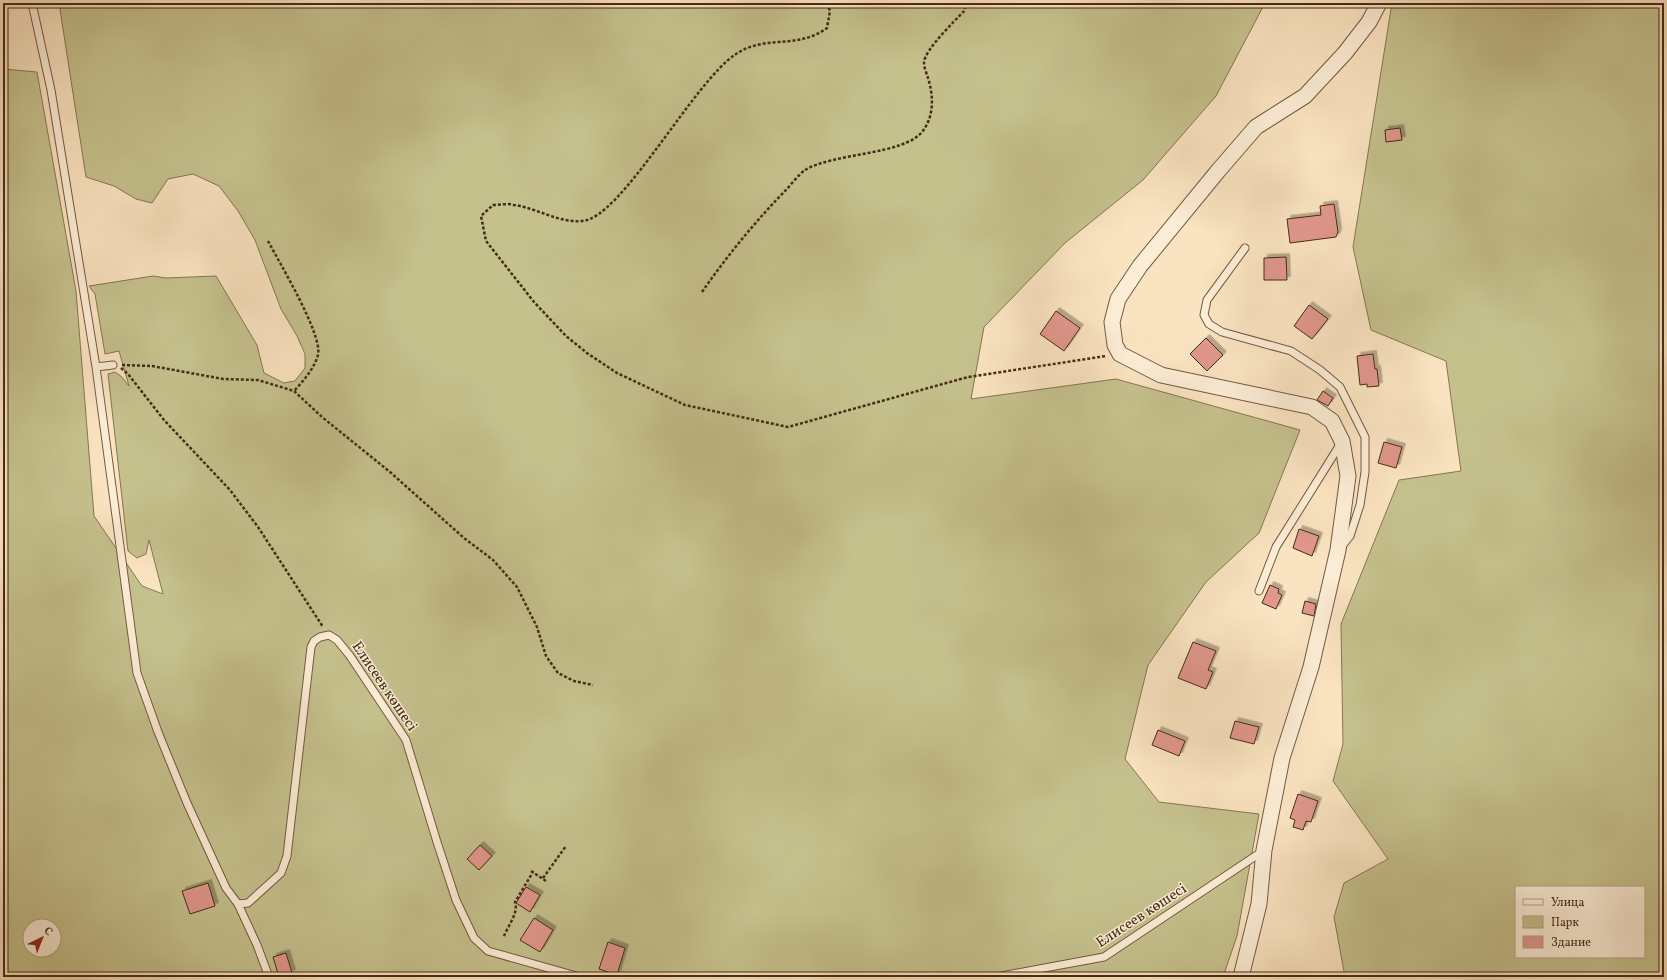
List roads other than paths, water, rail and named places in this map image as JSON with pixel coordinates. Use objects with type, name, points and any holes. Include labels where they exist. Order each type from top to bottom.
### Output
[{"type":"street","points":[[1242,977],[1259,904],[1264,850],[1282,758],[1311,667],[1338,550],[1348,476],[1342,441],[1332,421],[1312,407],[1161,375],[1120,354],[1115,345],[1112,322],[1118,299],[1140,266],[1256,128],[1305,96],[1345,53],[1369,22],[1379,3]]},
{"type":"lane","points":[[32,3],[51,90],[96,367],[137,673],[158,732],[187,803],[226,888],[238,904],[257,945],[269,977]]},
{"type":"lane","points":[[1245,248],[1207,300],[1204,315],[1209,324],[1222,332],[1291,351],[1320,370],[1340,387],[1365,437],[1365,472],[1360,505],[1350,536],[1338,550]]},
{"type":"lane","points":[[96,367],[114,365]]},
{"type":"lane","points":[[1259,591],[1276,547],[1342,441]]},
{"type":"lane","name":"Елисеев көшесі","points":[[238,904],[248,903],[281,873],[287,856],[311,647],[314,641],[320,637],[329,635],[337,640],[350,656],[406,740],[456,900],[474,938],[488,951],[580,977]]},
{"type":"lane","name":"Елисеев көшесі","points":[[996,977],[1104,957],[1264,850]]}]
